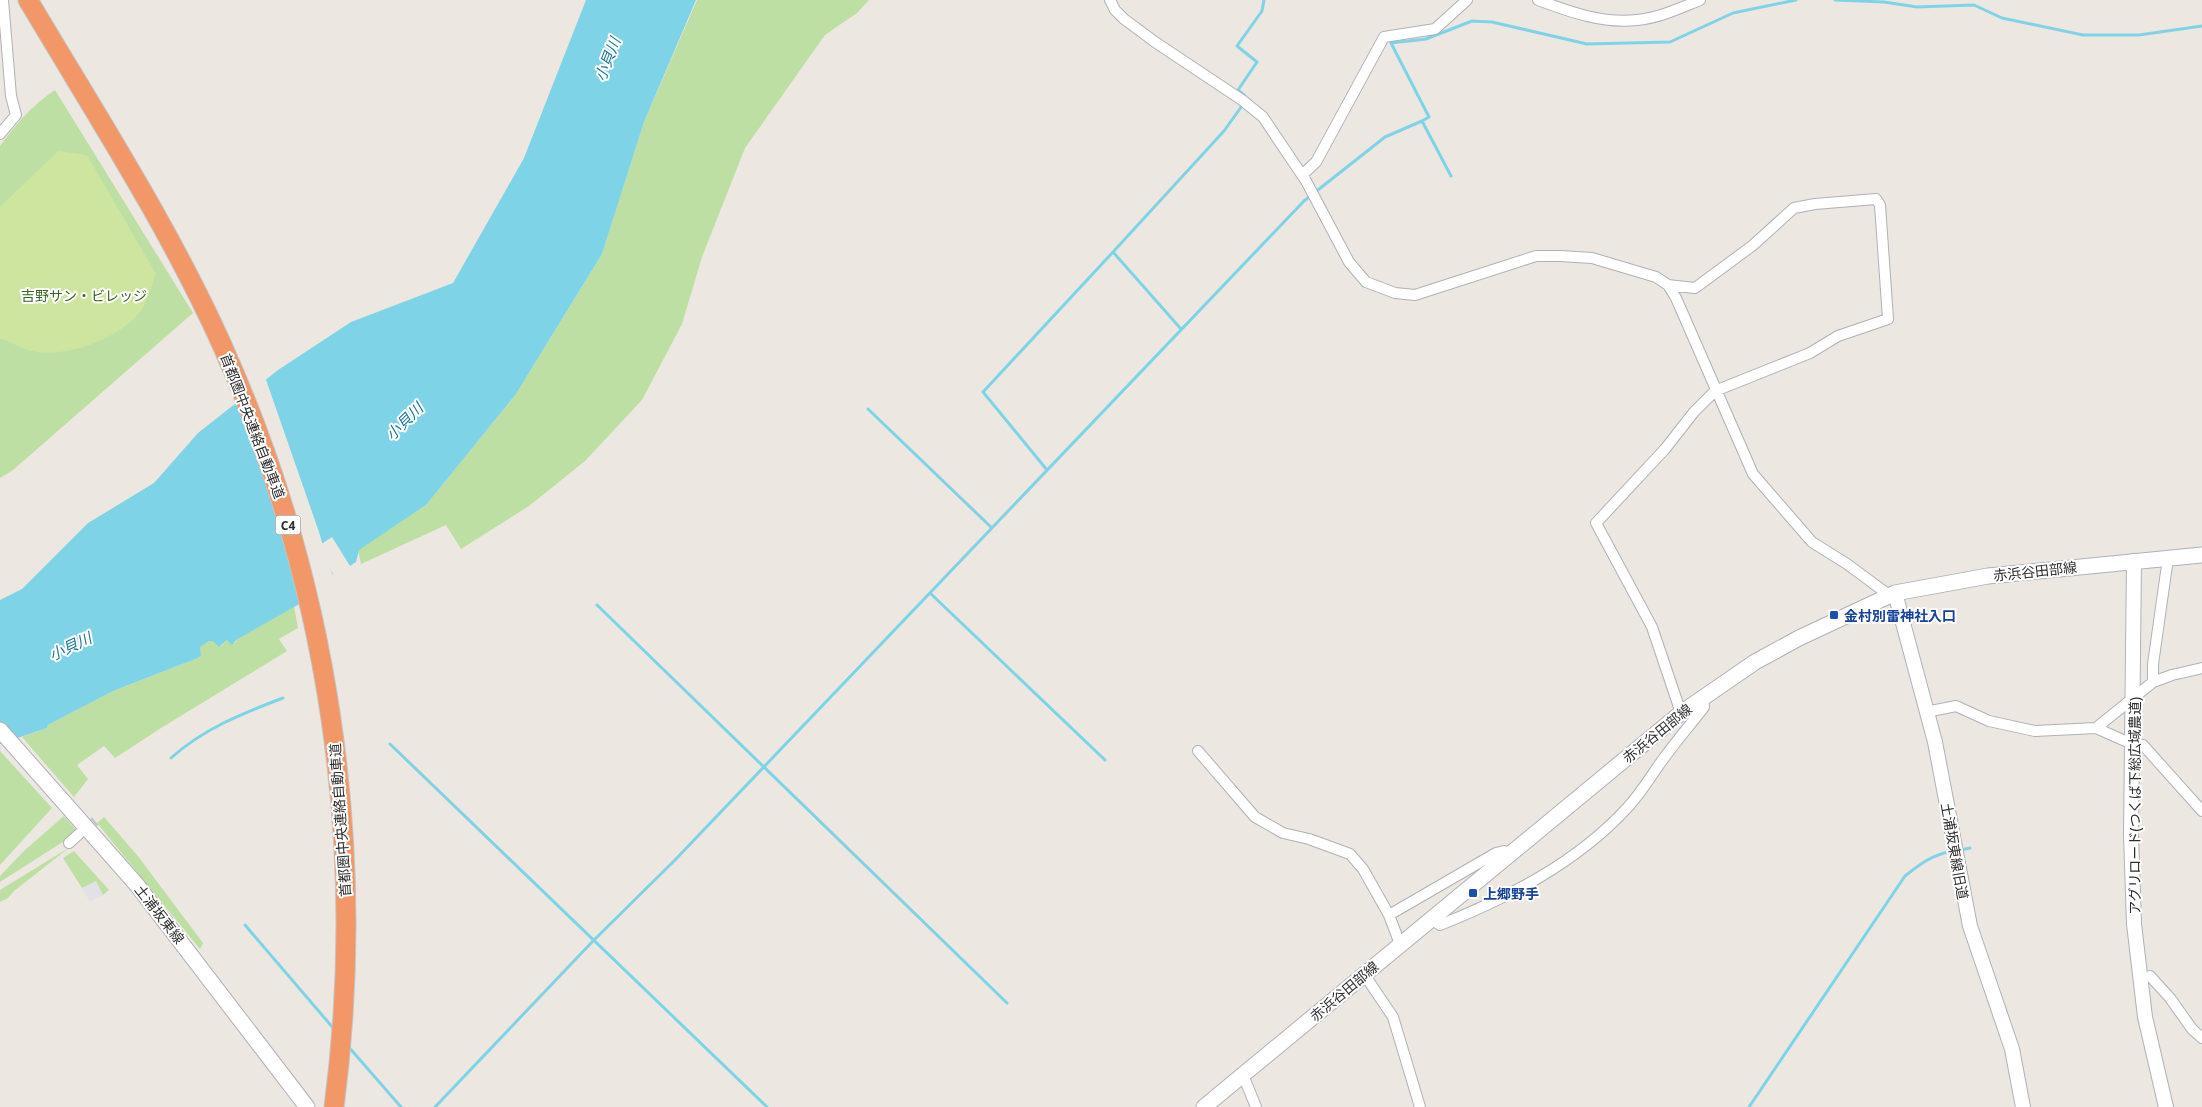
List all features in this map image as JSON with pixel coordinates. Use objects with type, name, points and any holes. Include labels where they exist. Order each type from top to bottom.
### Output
[{"type":"highway","name":"首都圏中央連絡自動車道","points":[[28,0],[155,212],[218,336],[250,412],[276,483],[298,556],[314,619],[328,692],[344,840],[346,908],[345,978],[341,1052],[334,1107]]},
{"type":"main road","name":"赤浜谷田部線","points":[[1204,1107],[1681,713],[1755,662],[1892,594],[1988,576],[2202,556]]},
{"type":"main road","name":"土浦坂東線","points":[[0,730],[153,904],[307,1107]]},
{"type":"street","points":[[0,134],[16,115],[11,96],[3,0]]},
{"type":"street","points":[[1110,0],[1115,10],[1124,19],[1242,100],[1263,117],[1302,176],[1349,262],[1366,282],[1395,293],[1415,295],[1536,256],[1592,258],[1656,277],[1668,285],[1676,298],[1752,474],[1812,542],[1892,594]]},
{"type":"street","points":[[1302,176],[1316,162],[1384,37],[1435,29],[1467,0]]},
{"type":"street","points":[[1538,0],[1568,11],[1610,21],[1646,18],[1664,14],[1700,0]]},
{"type":"street","points":[[1668,285],[1695,288],[1752,246],[1794,208],[1815,204],[1876,199],[1880,205],[1888,319],[1838,336],[1810,353],[1716,390],[1694,412],[1665,449],[1596,524],[1652,627],[1681,713]]},
{"type":"street","points":[[2153,682],[2152,664],[2168,558]]},
{"type":"street","name":"アグリロード(つくば下総広域農道)","points":[[2134,561],[2131,835],[2134,924],[2145,1017],[2166,1107]]},
{"type":"street","name":"土浦坂東線旧道","points":[[1892,594],[1940,765],[1970,926],[2012,1048],[2023,1107]]},
{"type":"street","points":[[2096,728],[2153,682],[2172,675],[2202,668]]},
{"type":"street","points":[[1431,919],[1440,925],[1475,911],[1564,862],[1592,840],[1629,806],[1663,758],[1704,707],[1705,701],[1703,697]]},
{"type":"street","points":[[1926,712],[1956,706],[1989,721],[2035,732],[2096,728],[2132,744],[2143,744],[2202,811]]},
{"type":"street","points":[[1198,751],[1255,817],[1265,824],[1282,833],[1309,838],[1350,854],[1363,869],[1389,915],[1400,944]]},
{"type":"street","points":[[69,843],[79,834]]},
{"type":"street","points":[[1389,915],[1496,853],[1512,852]]},
{"type":"street","points":[[1364,974],[1393,1017],[1420,1107]]},
{"type":"street","points":[[2150,976],[2179,1009],[2192,1029],[2202,1038]]},
{"type":"street","points":[[1243,1075],[1256,1107]]},
{"type":"shaded area","points":[[96,881],[103,895],[90,902],[82,888]]},
{"type":"green space","points":[[697,0],[869,0],[857,13],[825,35],[745,148],[702,257],[682,324],[642,400],[585,461],[529,506],[461,549],[446,525],[361,564],[358,550],[426,505],[516,394],[602,254],[644,122]]},
{"type":"green space","name":"吉野サン・ビレッジ","points":[[55,90],[193,313],[13,470],[0,478],[0,146],[25,115]]},
{"type":"green space","points":[[58,151],[87,155],[156,274],[144,306],[124,327],[94,343],[61,352],[46,353],[28,350],[0,338],[0,207]]},
{"type":"green space","points":[[294,606],[298,628],[279,639],[287,651],[115,758],[104,746],[77,765],[88,779],[74,797],[22,737],[47,728],[48,725],[113,691],[198,658],[201,656],[199,647],[209,641],[221,646],[227,640],[236,642],[236,640]]},
{"type":"green space","points":[[0,751],[52,808],[0,865]]},
{"type":"green space","points":[[64,816],[76,830],[69,838],[0,882],[0,876],[25,850]]},
{"type":"green space","points":[[104,817],[137,855],[203,943],[200,949],[97,823]]},
{"type":"green space","points":[[70,847],[14,891],[8,898],[0,902],[0,890]]},
{"type":"green space","points":[[74,851],[109,890],[103,895],[96,881],[82,888],[63,858]]},
{"type":"water","name":"小貝川","points":[[586,0],[696,0],[644,122],[602,254],[516,394],[426,505],[359,550],[356,562],[350,566],[332,537],[317,547],[333,574],[321,580],[326,589],[236,640],[232,645],[227,640],[219,647],[214,642],[209,641],[200,647],[201,656],[198,658],[113,691],[48,725],[47,728],[0,744],[0,600],[22,589],[88,523],[154,483],[198,433],[278,370],[351,322],[453,283],[524,158]]},
{"type":"pier","points":[[265,377],[319,532],[323,546],[320,548],[328,562],[333,577],[324,581],[327,591],[302,605],[276,507],[237,399]]},
{"type":"waterway","points":[[1245,96],[1238,90],[1257,62],[1237,46],[1262,11],[1264,0]]},
{"type":"waterway","points":[[1422,121],[1429,117],[1391,43],[1426,39],[1472,21],[1492,22],[1587,44],[1670,42],[1733,13],[1796,0]]},
{"type":"waterway","points":[[1835,0],[1884,2],[1917,7],[1974,5],[2002,18],[2083,35],[2139,35],[2202,26]]},
{"type":"waterway","points":[[1181,329],[1113,252],[1224,131],[1244,103]]},
{"type":"waterway","points":[[435,1107],[593,941],[675,860],[1304,201],[1385,137],[1422,121],[1451,176]]},
{"type":"waterway","points":[[1047,470],[983,392],[1113,252]]},
{"type":"waterway","points":[[868,409],[992,528]]},
{"type":"waterway","points":[[930,593],[1105,760]]},
{"type":"waterway","points":[[597,605],[1007,1003]]},
{"type":"waterway","points":[[171,758],[210,730],[238,716],[283,698]]},
{"type":"waterway","points":[[390,744],[767,1107]]},
{"type":"waterway","points":[[1961,850],[1970,848]]},
{"type":"waterway","points":[[1749,1107],[1905,876],[1938,855],[1952,851]]},
{"type":"waterway","points":[[245,925],[334,1029]]},
{"type":"waterway","points":[[347,1045],[401,1107]]},
{"type":"tunnel","points":[[82,832],[95,821]]},
{"type":"place","name":"金村別雷神社入口","points":[[1834,615]]},
{"type":"place","name":"上郷野手","points":[[1473,893]]}]
